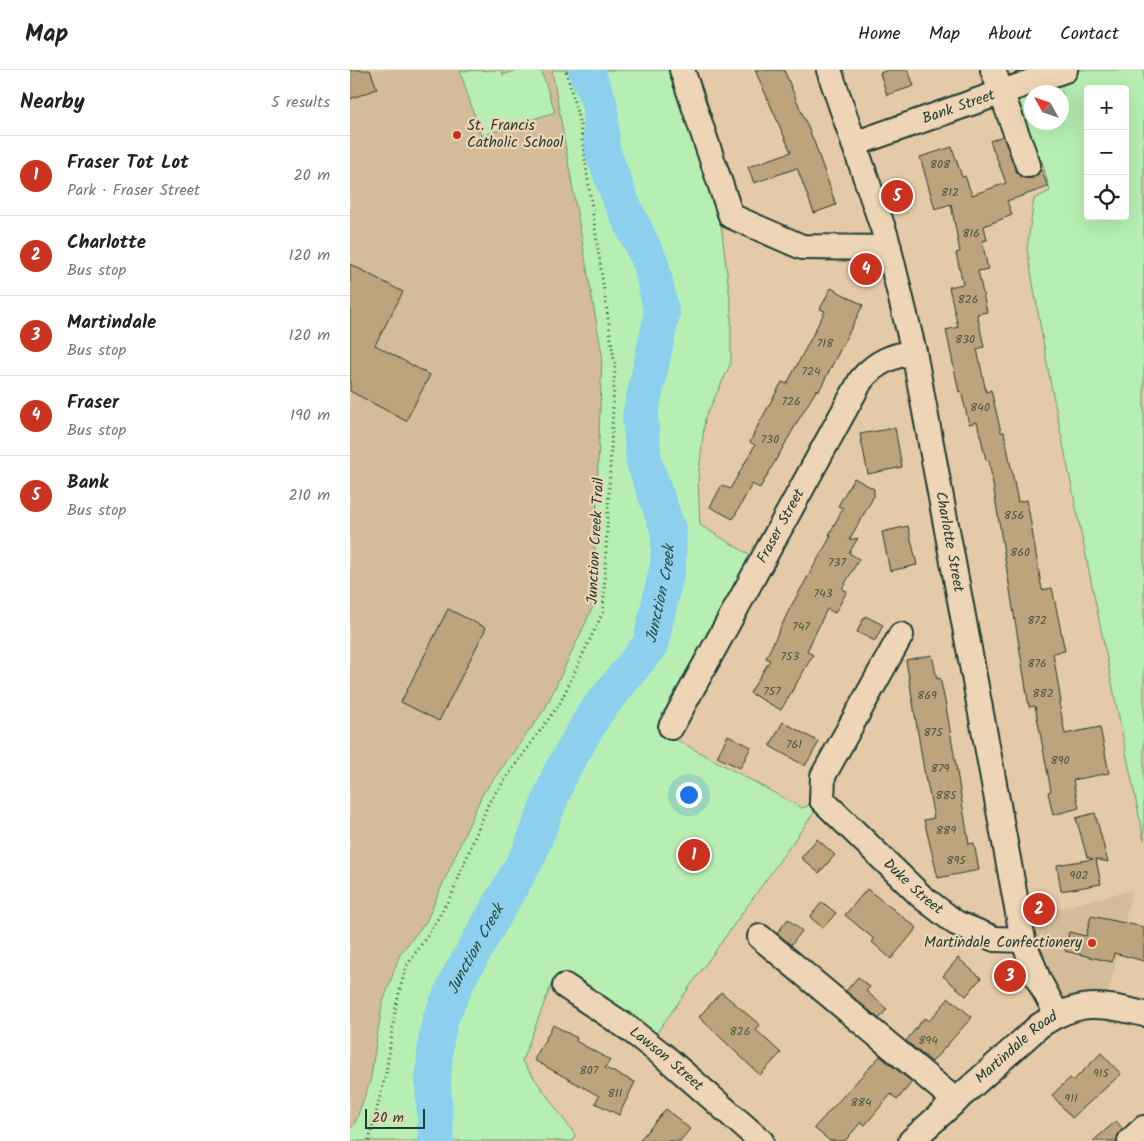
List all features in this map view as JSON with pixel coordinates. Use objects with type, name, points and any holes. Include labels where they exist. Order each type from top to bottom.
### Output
[{"type":"street","points":[[682,70],[731,216],[802,247],[889,248]]},
{"type":"street","name":"Charlotte Street","points":[[829,70],[889,248],[914,352],[1023,940],[1038,981],[1057,1014]]},
{"type":"street","name":"Bank Street","points":[[854,144],[997,80],[1065,70]]},
{"type":"street","points":[[997,80],[1028,165]]},
{"type":"street","name":"Fraser Street","points":[[671,727],[861,380],[881,361],[895,355],[914,352]]},
{"type":"street","name":"Duke Street","points":[[901,635],[823,776],[822,800],[922,897],[956,923],[995,939],[1023,940]]},
{"type":"street","points":[[760,937],[956,1101]]},
{"type":"street","name":"Lawson Street","points":[[565,986],[635,1032],[761,1141]]},
{"type":"street","name":"Martindale Road","points":[[911,1141],[1038,1026],[1057,1014],[1078,1007],[1099,1006],[1144,1014]]},
{"type":"street","points":[[1130,1141],[1144,1128]]},
{"type":"path","name":"Junction Creek Trail","points":[[369,1141],[386,1073],[396,1005],[406,967],[452,894],[489,802],[560,703],[603,612],[615,366],[580,125],[566,70]]},
{"type":"shaded area","points":[[350,70],[552,70],[602,354],[593,607],[545,709],[482,795],[426,922],[400,954],[382,1005],[370,1082],[355,1123],[350,1129]]},
{"type":"shaded area","points":[[1132,890],[1106,1004],[1057,1012],[1020,918]]},
{"type":"green space","points":[[502,70],[503,75],[518,70],[541,70],[555,112],[481,136],[460,71]]},
{"type":"green space","points":[[552,70],[671,70],[721,224],[731,307],[731,363],[705,418],[698,480],[700,525],[760,561],[666,734],[802,808],[823,800],[648,1045],[553,980],[522,1061],[575,1135],[573,1141],[350,1141],[350,1129],[355,1123],[370,1082],[382,1005],[400,954],[426,922],[482,795],[545,709],[593,607],[602,354]]},
{"type":"green space","points":[[1061,70],[1144,70],[1144,840],[1049,375],[1027,249],[1034,199],[1050,191],[1042,161],[1018,140],[999,90]]},
{"type":"building","points":[[350,70],[370,70],[377,89],[350,99]]},
{"type":"building","points":[[755,70],[784,70],[815,144],[836,205],[814,213],[797,168],[754,183],[748,167],[791,152]]},
{"type":"building","points":[[888,70],[908,70],[914,86],[887,95],[880,73]]},
{"type":"building","points":[[1003,136],[1019,175],[1025,178],[1032,178],[1041,168],[1048,187],[1007,201],[1012,215],[984,226],[987,240],[982,241],[988,269],[978,271],[987,312],[977,314],[984,347],[977,349],[986,392],[991,390],[1001,432],[1004,432],[1018,502],[1027,500],[1042,590],[1052,588],[1065,651],[1053,653],[1065,734],[1100,727],[1109,773],[1073,780],[1079,808],[1053,815],[1048,792],[1051,791],[1035,706],[1029,707],[989,460],[986,460],[977,422],[969,424],[961,391],[959,392],[946,330],[958,327],[949,287],[963,284],[956,253],[960,252],[951,204],[935,209],[920,157],[952,147],[962,177],[965,176],[972,195],[1006,183],[990,141]]},
{"type":"building","points":[[350,264],[403,292],[375,345],[430,375],[406,421],[350,391]]},
{"type":"building","points":[[831,288],[863,305],[819,391],[817,389],[760,488],[752,484],[733,519],[710,507],[722,485],[730,489],[755,445],[750,442],[757,427],[782,382],[787,384],[825,311],[820,309]]},
{"type":"building","points":[[895,428],[902,467],[868,474],[860,434]]},
{"type":"building","points":[[854,478],[874,489],[874,496],[849,540],[858,538],[849,553],[859,559],[842,589],[847,591],[835,613],[827,609],[807,651],[813,655],[781,710],[750,693],[770,660],[766,658],[790,608],[831,536],[829,535],[843,508],[838,506]]},
{"type":"building","points":[[908,526],[917,565],[890,571],[882,532]]},
{"type":"building","points":[[448,609],[486,628],[439,721],[401,702]]},
{"type":"building","points":[[865,616],[883,625],[875,641],[857,632]]},
{"type":"building","points":[[932,655],[937,679],[940,678],[946,706],[969,844],[974,843],[979,870],[938,878],[924,820],[934,818],[926,782],[906,660]]},
{"type":"building","points":[[783,722],[819,742],[805,766],[770,746]]},
{"type":"building","points":[[728,735],[751,747],[740,768],[717,757]]},
{"type":"building","points":[[1095,813],[1108,862],[1096,859],[1101,884],[1061,891],[1057,865],[1093,859],[1087,857],[1076,818]]},
{"type":"building","points":[[817,839],[835,855],[819,873],[801,858]]},
{"type":"building","points":[[867,889],[917,928],[891,959],[872,942],[874,939],[845,915]]},
{"type":"building","points":[[822,902],[836,913],[823,928],[810,917]]},
{"type":"building","name":"Martindale Confectionery","points":[[1091,916],[1144,927],[1144,961],[1114,953],[1112,962],[1065,951],[1069,932],[1086,936]]},
{"type":"building","points":[[788,919],[802,931],[791,945],[777,933]]},
{"type":"building","points":[[958,958],[981,978],[966,996],[943,976]]},
{"type":"building","points":[[858,977],[870,987],[866,991],[887,1009],[879,1019],[846,991]]},
{"type":"building","points":[[721,992],[760,1025],[756,1030],[781,1053],[760,1075],[699,1017]]},
{"type":"building","points":[[949,998],[972,1017],[932,1062],[906,1041],[924,1018],[929,1021]]},
{"type":"building","points":[[553,1025],[577,1038],[576,1041],[610,1060],[605,1068],[635,1082],[619,1115],[595,1103],[599,1096],[534,1060]]},
{"type":"building","points":[[1101,1053],[1121,1074],[1072,1118],[1052,1095],[1070,1078],[1073,1081]]},
{"type":"building","points":[[880,1056],[912,1082],[897,1100],[891,1094],[865,1125],[861,1122],[845,1141],[830,1141],[814,1128]]},
{"type":"building","points":[[666,1109],[690,1129],[680,1141],[639,1141]]},
{"type":"building","points":[[1116,1121],[1123,1129],[1117,1141],[1093,1141]]},
{"type":"waterway","name":"Junction Creek","points":[[436,1141],[433,1081],[436,1040],[440,1020],[459,977],[529,854],[560,774],[595,713],[650,645],[668,565],[669,532],[644,462],[640,416],[662,314],[651,264],[621,201],[602,150],[600,105],[586,70]]},
{"type":"place","name":"St. Francis Catholic School","points":[[457,135]]},
{"type":"place","name":"Bank","points":[[897,196]]},
{"type":"place","name":"Fraser","points":[[866,269]]},
{"type":"place","name":"Fraser Tot Lot","points":[[694,855]]},
{"type":"place","name":"Charlotte","points":[[1039,909]]},
{"type":"place","name":"Martindale Confectionery","points":[[1092,943]]},
{"type":"place","name":"Martindale","points":[[1010,976]]}]
